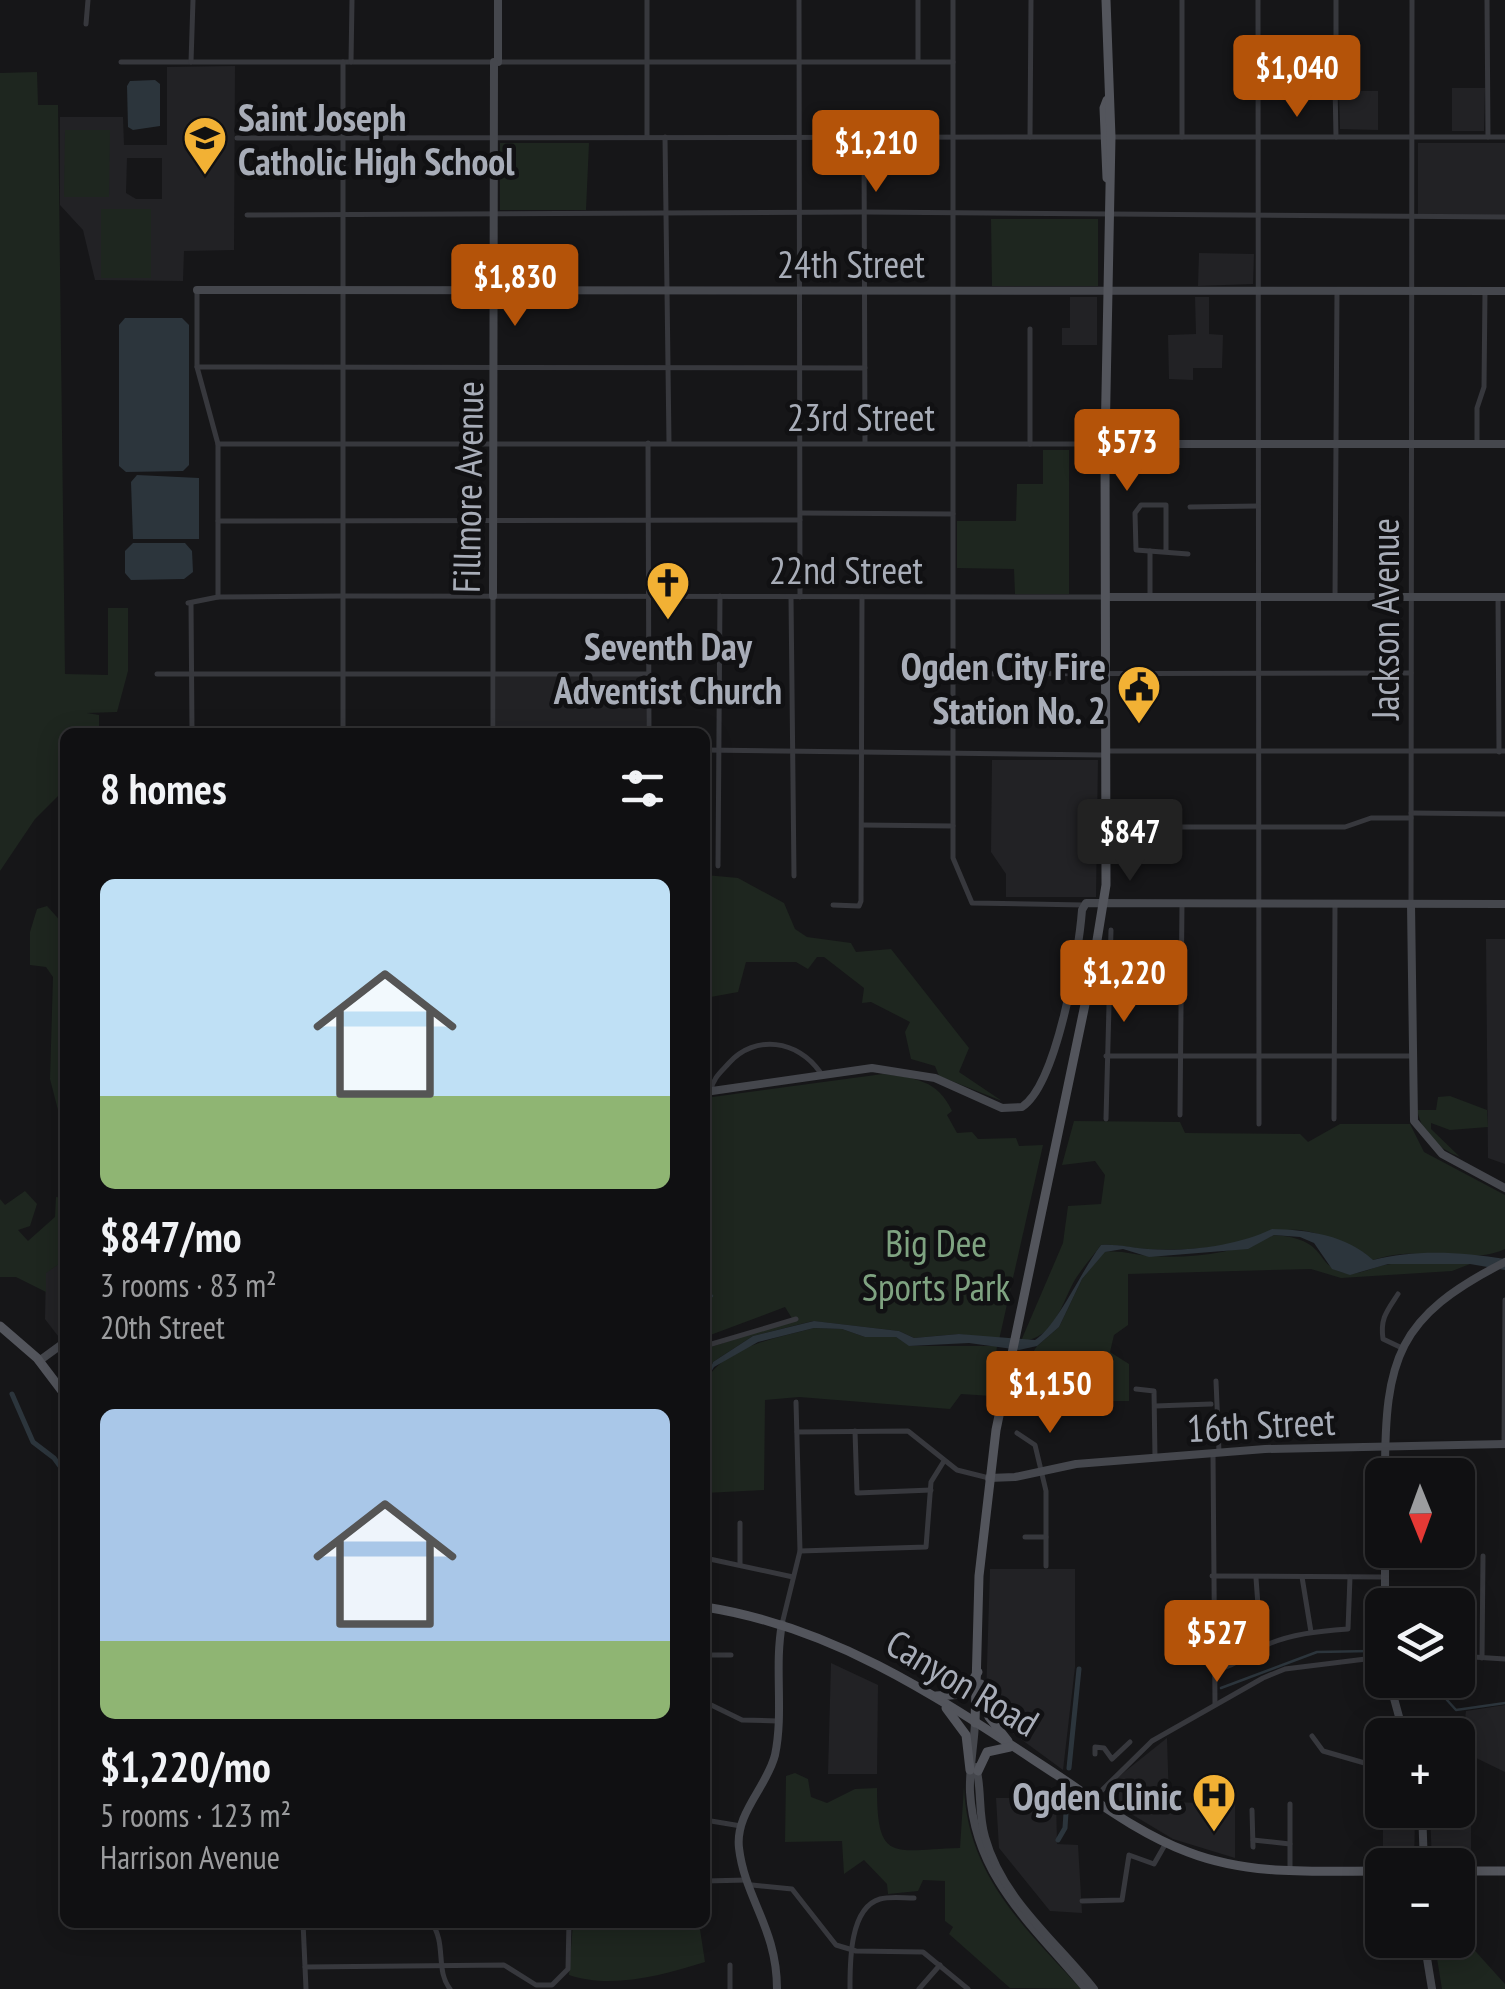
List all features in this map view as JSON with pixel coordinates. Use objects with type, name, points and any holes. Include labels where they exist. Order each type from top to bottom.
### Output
[{"type":"main road","points":[[976,1723],[980,1576],[989,1478],[1015,1332],[1104,903],[1106,0]]},
{"type":"main road","points":[[0,1326],[40,1362],[60,1388]]},
{"type":"main road","name":"Canyon Road","points":[[710,1608],[782,1624],[871,1659],[1166,1843],[1210,1860],[1290,1871],[1365,1871]]},
{"type":"main road","points":[[934,1696],[961,1695],[978,1671]]},
{"type":"main road","points":[[974,1768],[988,1751],[1013,1747],[988,1714],[978,1671]]},
{"type":"main road","points":[[934,1696],[966,1733],[974,1768]]},
{"type":"main road","points":[[1475,1871],[1505,1871]]},
{"type":"street","points":[[86,24],[88,0]]},
{"type":"street","points":[[191,62],[193,0]]},
{"type":"street","points":[[343,728],[343,138],[352,0]]},
{"type":"street","name":"Fillmore Avenue","points":[[493,728],[498,0]]},
{"type":"street","points":[[647,0],[647,138]]},
{"type":"street","points":[[799,0],[800,596]]},
{"type":"street","points":[[918,0],[918,62]]},
{"type":"street","points":[[953,0],[953,826],[955,868],[972,903],[1258,903],[1335,909],[1505,904]]},
{"type":"street","points":[[1030,0],[1030,137]]},
{"type":"street","points":[[1182,0],[1182,137]]},
{"type":"street","points":[[1258,0],[1259,1124]]},
{"type":"street","points":[[1336,0],[1336,37],[1348,58],[1346,73],[1336,84],[1336,137]]},
{"type":"street","name":"Jackson Avenue","points":[[1412,0],[1410,1106],[1418,1132],[1442,1154],[1505,1188]]},
{"type":"street","points":[[1488,0],[1488,137]]},
{"type":"street","points":[[1336,37],[1322,58],[1324,72],[1336,84]]},
{"type":"street","points":[[121,62],[953,62]]},
{"type":"street","points":[[864,137],[865,444]]},
{"type":"street","points":[[237,138],[1505,137]]},
{"type":"street","points":[[666,138],[669,443]]},
{"type":"street","points":[[247,214],[864,212],[1505,217]]},
{"type":"street","points":[[196,290],[196,368],[218,444],[218,597]]},
{"type":"street","name":"24th Street","points":[[196,290],[1505,291]]},
{"type":"street","points":[[1477,444],[1477,408],[1484,387],[1485,290]]},
{"type":"street","points":[[1335,597],[1336,291]]},
{"type":"street","points":[[1030,329],[1030,444]]},
{"type":"street","points":[[196,368],[865,368]]},
{"type":"street","points":[[648,443],[649,728]]},
{"type":"street","name":"23rd Street","points":[[218,444],[1505,444]]},
{"type":"street","points":[[1166,552],[1167,510],[1162,503],[1144,504],[1135,513],[1136,549],[1150,552],[1188,554]]},
{"type":"street","points":[[1190,507],[1258,506]]},
{"type":"street","points":[[218,521],[648,520],[953,514]]},
{"type":"street","points":[[1150,552],[1150,597]]},
{"type":"street","points":[[718,866],[720,596]]},
{"type":"street","points":[[791,596],[794,876]]},
{"type":"street","name":"22nd Street","points":[[190,674],[190,603],[218,597],[1502,597]]},
{"type":"street","points":[[834,905],[859,906],[862,597]]},
{"type":"street","points":[[710,750],[954,750],[987,755],[1502,752],[1502,597]]},
{"type":"street","points":[[157,674],[649,674]]},
{"type":"street","points":[[190,674],[192,728]]},
{"type":"street","points":[[953,674],[1411,674]]},
{"type":"street","points":[[1107,827],[1346,827],[1371,818],[1505,814]]},
{"type":"street","points":[[862,826],[953,826]]},
{"type":"street","points":[[1180,1115],[1182,903]]},
{"type":"street","points":[[710,1092],[820,1072],[872,1068],[908,1072],[1002,1108],[1028,1103],[1037,1090],[1070,997],[1084,905]]},
{"type":"street","points":[[1334,1120],[1335,909]]},
{"type":"street","points":[[1106,1119],[1110,930]]},
{"type":"street","points":[[710,1086],[732,1060],[754,1044],[786,1046],[814,1063],[820,1072]]},
{"type":"street","points":[[1106,1056],[1410,1056]]},
{"type":"street","points":[[1385,1458],[1387,1394],[1402,1348],[1430,1308],[1505,1262]]},
{"type":"street","points":[[1398,1294],[1381,1319],[1383,1339],[1402,1348]]},
{"type":"street","points":[[1505,1300],[1505,1444]]},
{"type":"street","points":[[710,1345],[796,1319]]},
{"type":"street","points":[[40,1362],[60,1346]]},
{"type":"street","points":[[1215,1705],[1212,1576],[1216,1381]]},
{"type":"street","points":[[1136,1390],[1153,1390],[1156,1458]]},
{"type":"street","points":[[777,1989],[776,1949],[739,1849],[741,1826],[774,1760],[782,1624],[800,1552],[796,1402]]},
{"type":"street","points":[[1155,1406],[1211,1404]]},
{"type":"street","points":[[856,1431],[857,1493],[930,1490]]},
{"type":"street","name":"16th Street","points":[[796,1432],[908,1431],[965,1474],[989,1478],[1216,1453],[1505,1444]]},
{"type":"street","points":[[1018,1433],[1035,1445],[1042,1471],[1046,1566]]},
{"type":"street","points":[[800,1552],[926,1548],[930,1490],[944,1461]]},
{"type":"street","points":[[740,1523],[740,1564]]},
{"type":"street","points":[[1025,1537],[1046,1536]]},
{"type":"street","points":[[1482,1658],[1483,1556]]},
{"type":"street","points":[[710,1559],[793,1577]]},
{"type":"street","points":[[1385,1568],[1385,1588]]},
{"type":"street","points":[[1212,1576],[1385,1577]]},
{"type":"street","points":[[1302,1577],[1311,1632]]},
{"type":"street","points":[[1212,1670],[1228,1668],[1262,1647],[1311,1632],[1350,1627],[1350,1577]]},
{"type":"street","points":[[1256,1578],[1262,1647]]},
{"type":"street","points":[[710,1655],[731,1654]]},
{"type":"street","points":[[1475,1657],[1505,1659]]},
{"type":"street","points":[[1093,1799],[1138,1751],[1215,1705],[1286,1669],[1365,1658]]},
{"type":"street","points":[[710,1704],[734,1716],[778,1720]]},
{"type":"street","points":[[730,1724],[734,1716]]},
{"type":"street","points":[[976,1723],[975,1826],[993,1876],[1016,1910],[1086,1989]]},
{"type":"street","points":[[1312,1736],[1323,1751],[1365,1763]]},
{"type":"street","points":[[1095,1754],[1094,1748],[1104,1748],[1112,1759],[1130,1742]]},
{"type":"street","points":[[974,1768],[980,1818],[998,1872],[1021,1906],[1094,1989]]},
{"type":"street","points":[[1290,1804],[1290,1871]]},
{"type":"street","points":[[1252,1810],[1253,1843],[1290,1844]]},
{"type":"street","points":[[710,1821],[741,1826]]},
{"type":"street","points":[[1082,1901],[1122,1900],[1129,1856],[1154,1864],[1166,1843]]},
{"type":"street","points":[[710,1881],[792,1888],[829,1940],[850,1950],[918,1951],[968,1989]]},
{"type":"street","points":[[850,1989],[850,1950],[871,1904],[883,1898],[914,1898]]},
{"type":"street","points":[[302,1928],[306,1989]]},
{"type":"street","points":[[434,1928],[441,1940],[450,1989]]},
{"type":"street","points":[[304,1967],[504,1965],[543,1986],[558,1982],[570,1961],[569,1928]]},
{"type":"street","points":[[1427,1958],[1432,1989]]},
{"type":"street","points":[[918,1989],[940,1964]]},
{"type":"street","points":[[730,1965],[730,1989]]},
{"type":"shaded area","name":"Saint Joseph Catholic High School","points":[[235,66],[234,250],[184,251],[183,281],[95,280],[83,230],[60,205],[60,117],[123,117],[124,145],[167,145],[167,67]],"holes":[[[127,158],[162,158],[162,199],[136,199],[126,193]]]},
{"type":"shaded area","points":[[155,80],[160,84],[160,126],[133,130],[128,127],[127,86],[130,81]]},
{"type":"shaded area","points":[[1452,88],[1485,88],[1484,131],[1452,131]]},
{"type":"shaded area","points":[[1339,91],[1378,91],[1378,130],[1340,129]]},
{"type":"shaded area","points":[[1418,143],[1505,143],[1505,215],[1418,215]]},
{"type":"shaded area","points":[[1199,253],[1254,254],[1253,284],[1198,286]]},
{"type":"shaded area","points":[[1070,297],[1097,297],[1097,345],[1062,345],[1062,328],[1070,328]]},
{"type":"shaded area","points":[[1195,297],[1209,297],[1209,334],[1223,335],[1222,368],[1193,368],[1193,380],[1169,379],[1168,335],[1196,334]]},
{"type":"shaded area","points":[[125,318],[182,318],[189,325],[189,465],[183,471],[126,472],[119,466],[119,325]]},
{"type":"shaded area","points":[[137,475],[199,478],[199,539],[133,539],[131,482]]},
{"type":"shaded area","points":[[133,543],[185,543],[192,551],[193,572],[184,579],[131,580],[125,573],[125,551]]},
{"type":"shaded area","points":[[496,676],[646,676],[646,728],[496,728]]},
{"type":"shaded area","points":[[992,760],[1098,760],[1096,897],[1006,897],[1006,874],[991,852]]},
{"type":"shaded area","points":[[1486,939],[1505,939],[1505,1164],[1488,1158]]},
{"type":"shaded area","points":[[1272,1229],[1300,1231],[1351,1245],[1373,1260],[1405,1254],[1456,1253],[1505,1259],[1505,1270],[1470,1264],[1388,1264],[1350,1275],[1332,1269],[1314,1243],[1300,1237],[1274,1235],[1248,1249],[1149,1257],[1123,1249],[1105,1252],[1082,1279],[1059,1327],[1037,1346],[1019,1350],[969,1343],[909,1346],[896,1337],[865,1337],[842,1329],[814,1328],[758,1342],[714,1367],[710,1374],[713,1362],[753,1336],[814,1321],[899,1331],[914,1338],[959,1334],[1035,1340],[1052,1322],[1101,1245],[1163,1250],[1243,1240]]},
{"type":"shaded area","points":[[60,1263],[58,1336],[45,1319],[46,1272]]},
{"type":"shaded area","points":[[990,1569],[1075,1569],[1075,1667],[1063,1770],[992,1718],[986,1698]]},
{"type":"shaded area","points":[[831,1663],[878,1685],[877,1774],[828,1774]]},
{"type":"shaded area","points":[[1505,1705],[1505,1772],[1475,1757],[1475,1718],[1465,1718],[1466,1711]]},
{"type":"shaded area","points":[[1167,1738],[1169,1802],[1235,1804],[1235,1858],[1173,1839],[1108,1800],[1107,1793],[1117,1778]]},
{"type":"shaded area","points":[[996,1798],[1056,1798],[1057,1844],[1078,1845],[1082,1913],[1050,1911],[999,1848]]},
{"type":"shaded area","points":[[1383,1828],[1415,1828],[1414,1848],[1383,1848]]},
{"type":"shaded area","points":[[1431,1828],[1471,1828],[1471,1848],[1431,1848]]},
{"type":"green space","points":[[37,72],[38,105],[58,105],[65,674],[108,675],[108,608],[128,608],[128,671],[117,712],[87,713],[99,715],[99,728],[60,728],[60,794],[35,819],[0,871],[0,73]]},
{"type":"green space","points":[[65,130],[110,130],[109,197],[64,197]]},
{"type":"green space","points":[[500,143],[589,143],[586,210],[500,210]]},
{"type":"green space","points":[[101,209],[151,209],[151,278],[101,278]]},
{"type":"green space","points":[[991,219],[1098,219],[1098,286],[992,286]]},
{"type":"green space","points":[[1043,450],[1069,450],[1069,594],[1015,594],[1014,569],[957,568],[957,521],[1016,521],[1017,484],[1043,484]]},
{"type":"green space","points":[[710,875],[738,878],[784,903],[795,929],[807,937],[851,943],[856,952],[891,949],[969,1048],[959,1072],[1002,1101],[939,1076],[935,1066],[911,1059],[905,1032],[910,1022],[871,1002],[862,1003],[864,988],[824,957],[817,957],[808,969],[796,962],[746,962],[738,992],[710,997]]},
{"type":"green space","points":[[47,906],[60,920],[60,1110],[50,1079],[53,977],[46,967],[30,965],[30,932],[37,909]]},
{"type":"green space","name":"Big Dee Sports Park","points":[[883,1074],[915,1079],[940,1093],[952,1111],[947,1115],[957,1133],[972,1132],[978,1139],[1016,1138],[1019,1146],[1043,1145],[999,1340],[959,1334],[914,1338],[899,1331],[813,1321],[753,1336],[710,1367],[710,1347],[793,1320],[785,1307],[710,1335],[710,1097]]},
{"type":"green space","points":[[1450,1096],[1487,1110],[1488,1127],[1450,1130],[1431,1123],[1431,1129],[1460,1157],[1432,1139],[1417,1110],[1436,1110],[1438,1097]]},
{"type":"green space","points":[[1074,1121],[1180,1122],[1185,1133],[1300,1134],[1308,1142],[1340,1124],[1410,1124],[1424,1152],[1505,1195],[1505,1249],[1477,1256],[1403,1254],[1342,1264],[1335,1262],[1321,1235],[1298,1230],[1197,1248],[1160,1250],[1101,1245],[1076,1278],[1050,1327],[1033,1339],[1021,1341],[1063,1243],[1068,1206],[1101,1204],[1105,1175],[1095,1161],[1062,1165]]},
{"type":"green space","points":[[25,1191],[37,1204],[30,1226],[18,1230],[28,1241],[55,1217],[56,1197],[60,1197],[60,1263],[46,1273],[46,1292],[16,1277],[0,1277],[0,1199],[5,1205]]},
{"type":"green space","points":[[1274,1235],[1305,1242],[1329,1265],[1346,1273],[1391,1264],[1470,1264],[1452,1271],[1341,1278],[1311,1269],[1128,1274],[1128,1325],[1114,1335],[1110,1352],[1129,1364],[1129,1401],[1014,1401],[1020,1372],[1037,1346],[1059,1327],[1082,1279],[1104,1252],[1166,1257],[1198,1255],[1246,1246]]},
{"type":"green space","points":[[814,1328],[842,1329],[865,1337],[896,1337],[910,1346],[997,1346],[992,1396],[961,1394],[950,1409],[799,1397],[765,1400],[764,1490],[710,1493],[710,1375],[738,1352]]},
{"type":"green space","points":[[795,1773],[808,1779],[811,1797],[827,1803],[855,1789],[877,1788],[881,1830],[886,1841],[904,1850],[960,1848],[964,1786],[968,1818],[987,1873],[1020,1921],[1081,1989],[1010,1988],[949,1934],[953,1927],[945,1921],[945,1881],[923,1880],[918,1891],[888,1894],[887,1884],[864,1860],[844,1874],[842,1841],[785,1842],[786,1776]]},
{"type":"green space","points":[[573,1928],[700,1928],[705,1962],[618,1981],[569,1975]]},
{"type":"green space","points":[[1475,1951],[1505,1984],[1505,1989],[1442,1989],[1437,1958],[1475,1958]]},
{"type":"waterway","points":[[12,1394],[33,1442],[60,1466]]},
{"type":"waterway","points":[[1221,1688],[1317,1652],[1365,1651]]},
{"type":"waterway","points":[[1069,1768],[1079,1669]]},
{"type":"waterway","points":[[1445,1698],[1456,1710],[1505,1703]]},
{"type":"waterway","points":[[1058,1840],[1065,1828],[1067,1797]]},
{"type":"place","name":"Saint Joseph Catholic High School","points":[[205,176]]},
{"type":"place","name":"Seventh Day Adventist Church","points":[[668,621]]},
{"type":"place","name":"Ogden City Fire Station No. 2","points":[[1139,725]]},
{"type":"place","name":"Ogden Clinic","points":[[1214,1833]]}]
